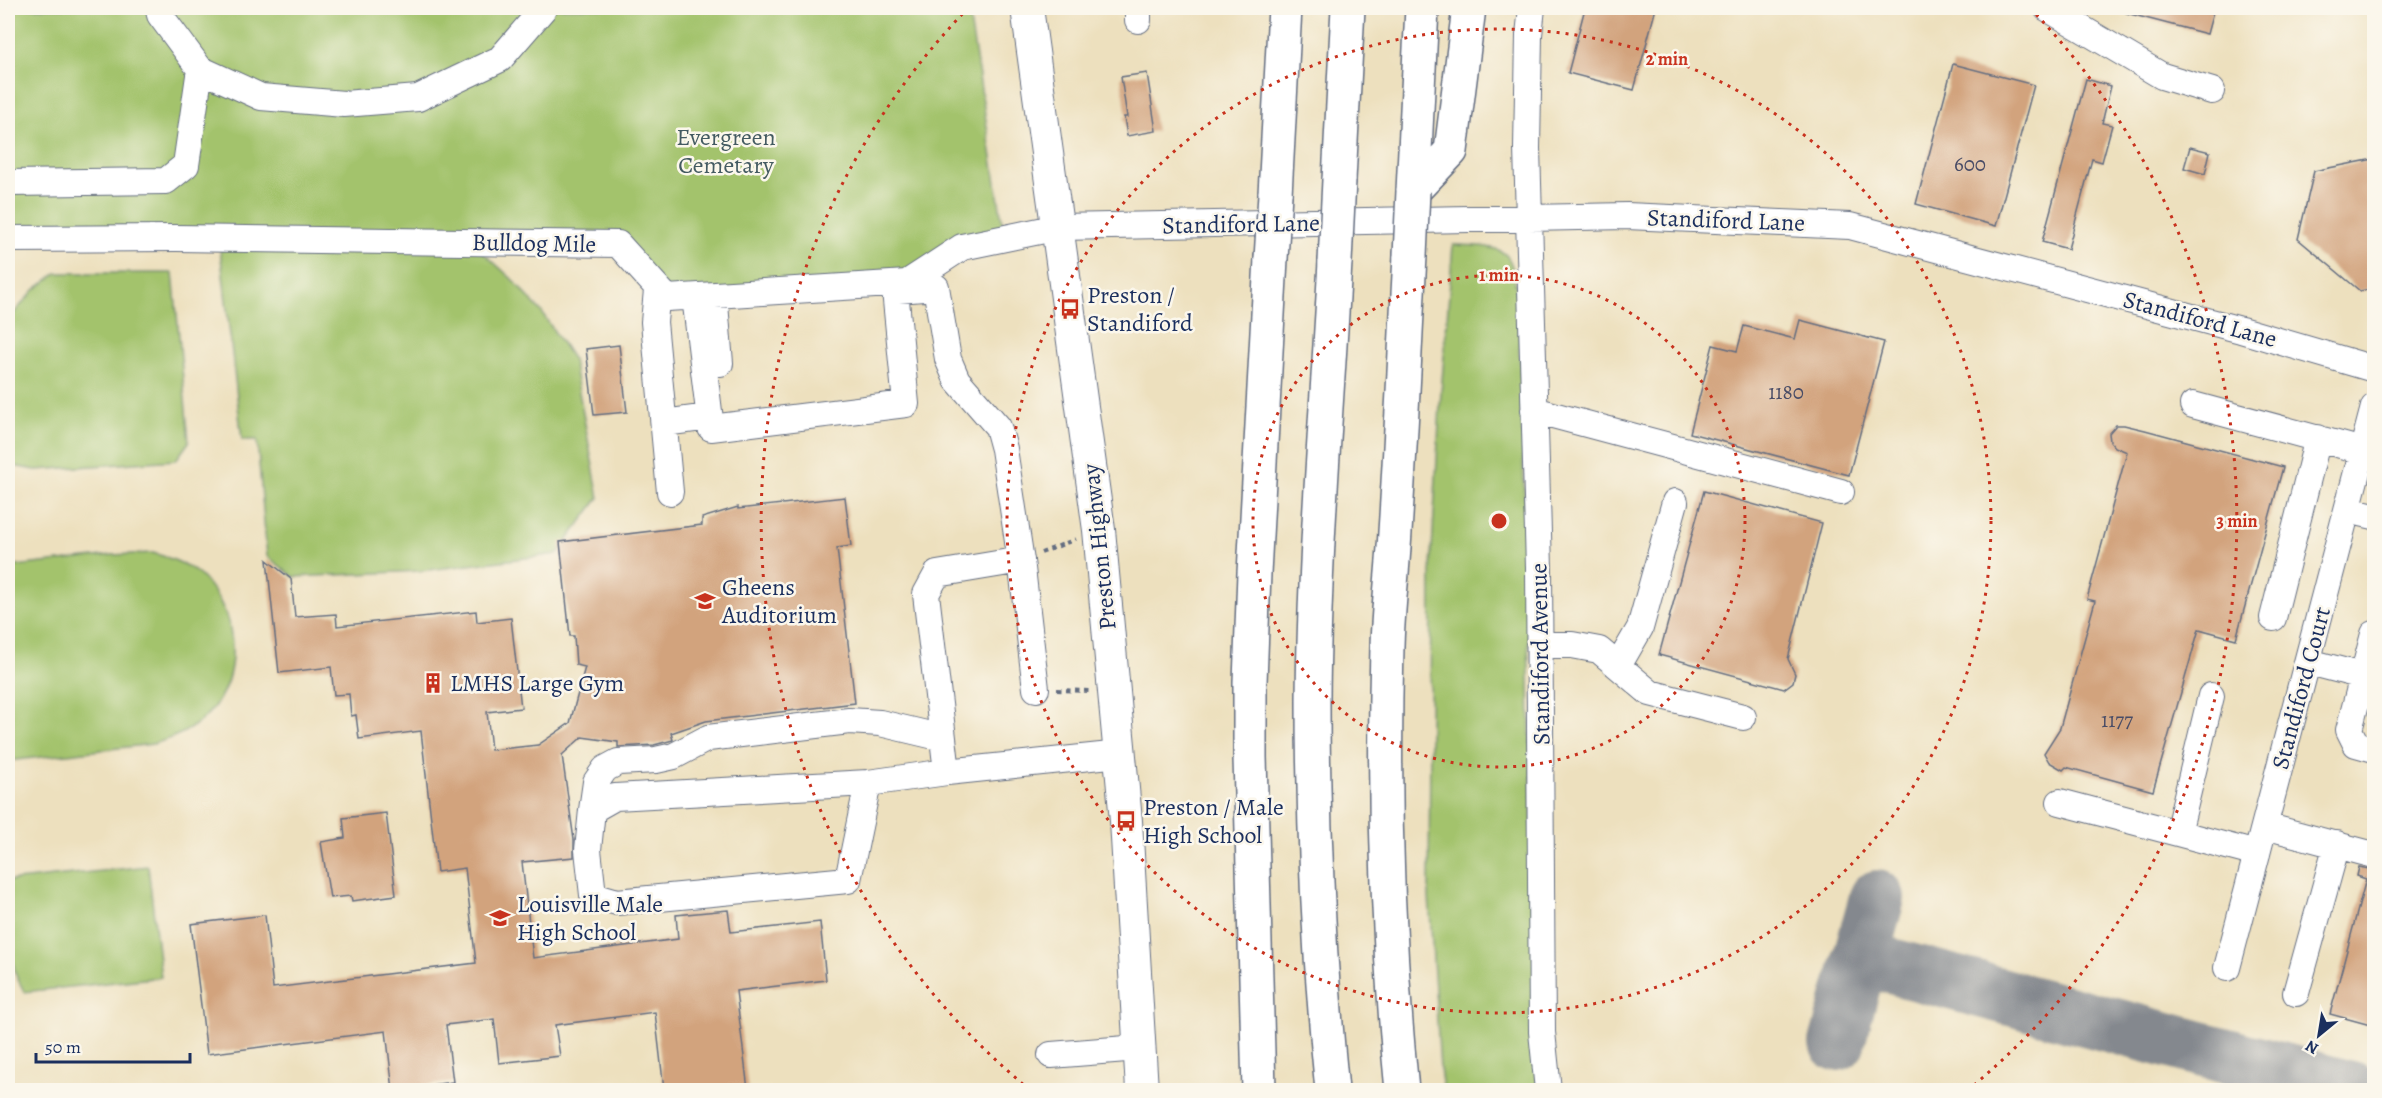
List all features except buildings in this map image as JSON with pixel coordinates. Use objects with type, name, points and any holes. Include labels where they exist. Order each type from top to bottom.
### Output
[{"type":"highway","points":[[1259,1090],[1250,682],[1285,8]]},
{"type":"highway","points":[[1332,1090],[1324,1010],[1317,896],[1313,701],[1348,8]]},
{"type":"highway","points":[[1402,1090],[1395,1022],[1385,860],[1385,744],[1387,642],[1395,535],[1422,8]]},
{"type":"highway","points":[[1413,191],[1451,151],[1469,8]]},
{"type":"main road","name":"Preston Highway","points":[[1028,8],[1099,530],[1126,821],[1142,1090]]},
{"type":"street","points":[[159,8],[160,15],[200,69],[261,98],[344,105],[418,98],[500,59],[544,8]]},
{"type":"street","name":"Standiford Avenue","points":[[1532,8],[1529,35],[1528,218],[1540,645],[1542,1032],[1548,1090]]},
{"type":"street","points":[[2047,8],[2162,76],[2212,91]]},
{"type":"street","points":[[8,183],[166,181],[186,165],[200,69]]},
{"type":"street","name":"Standiford Lane","points":[[1059,227],[1627,216],[1850,226],[2241,330],[2374,369]]},
{"type":"street","points":[[662,294],[907,283],[962,247],[1059,227]]},
{"type":"street","name":"Bulldog Mile","points":[[8,239],[176,238],[618,244],[662,294]]},
{"type":"street","points":[[962,247],[938,272],[936,287],[948,360],[957,380],[998,427],[1004,449],[1036,689]]},
{"type":"street","points":[[662,294],[672,302],[706,305],[787,296],[936,287]]},
{"type":"street","points":[[706,305],[711,428],[906,404],[895,290]]},
{"type":"street","points":[[662,294],[654,322],[670,492]]},
{"type":"street","points":[[706,305],[720,363]]},
{"type":"street","points":[[2193,405],[2363,451]]},
{"type":"street","name":"Standiford Court","points":[[2227,968],[2374,407]]},
{"type":"street","points":[[1534,410],[1841,492]]},
{"type":"street","points":[[664,423],[710,417]]},
{"type":"street","points":[[2273,618],[2318,438]]},
{"type":"street","points":[[1618,666],[1640,628],[1675,502]]},
{"type":"street","points":[[2348,510],[2374,516]]},
{"type":"street","points":[[947,772],[926,594],[930,583],[938,574],[1020,560]]},
{"type":"street","points":[[2374,634],[2369,677],[2349,730],[2356,744],[2374,749]]},
{"type":"street","points":[[1540,645],[1572,645],[1599,650],[1650,693],[1743,717]]},
{"type":"street","points":[[2309,662],[2369,677]]},
{"type":"street","points":[[2178,833],[2211,696]]},
{"type":"street","points":[[868,783],[848,880],[617,902],[593,895],[588,850],[596,782],[605,769],[618,762],[656,760],[674,756],[708,738],[849,721],[880,723],[943,738]]},
{"type":"street","points":[[592,810],[615,797],[868,783],[947,772],[1119,754]]},
{"type":"street","points":[[2060,802],[2257,854]]},
{"type":"street","points":[[2265,826],[2374,855]]},
{"type":"street","points":[[2296,993],[2337,844]]},
{"type":"street","points":[[1050,1055],[1139,1048]]},
{"type":"path","points":[[1020,560],[1099,530]]},
{"type":"path","points":[[1036,689],[1113,691]]},
{"type":"green space","name":"Evergreen Cemetary","points":[[8,8],[968,8],[1005,239],[907,283],[667,298],[617,244],[8,237]]},
{"type":"green space","points":[[1453,245],[1488,247],[1506,255],[1514,273],[1518,308],[1527,575],[1537,1090],[1443,1090],[1440,1068],[1429,896],[1431,568],[1440,405]]},
{"type":"green space","points":[[477,247],[511,278],[541,311],[573,360],[599,498],[557,554],[420,571],[294,577],[267,556],[257,440],[242,440],[220,249]]},
{"type":"green space","points":[[57,273],[173,273],[189,442],[176,460],[36,470],[8,465],[8,320],[34,290]]},
{"type":"green space","points":[[153,553],[178,561],[192,569],[207,583],[219,600],[232,640],[232,661],[228,681],[219,700],[206,716],[188,730],[153,744],[8,761],[8,567],[112,555]]},
{"type":"green space","points":[[148,866],[161,977],[24,992],[16,975],[11,952],[8,881]]},
{"type":"taxiway","points":[[1837,1043],[1877,898]]},
{"type":"taxiway","points":[[1861,958],[2354,1090]]},
{"type":"place","name":"Preston / Standiford","points":[[1070,309]]},
{"type":"place","name":"Gheens Auditorium","points":[[705,601]]},
{"type":"place","name":"LMHS Large Gym","points":[[433,683]]},
{"type":"place","name":"Preston / Male High School","points":[[1126,821]]},
{"type":"place","name":"Louisville Male High School","points":[[500,918]]}]
